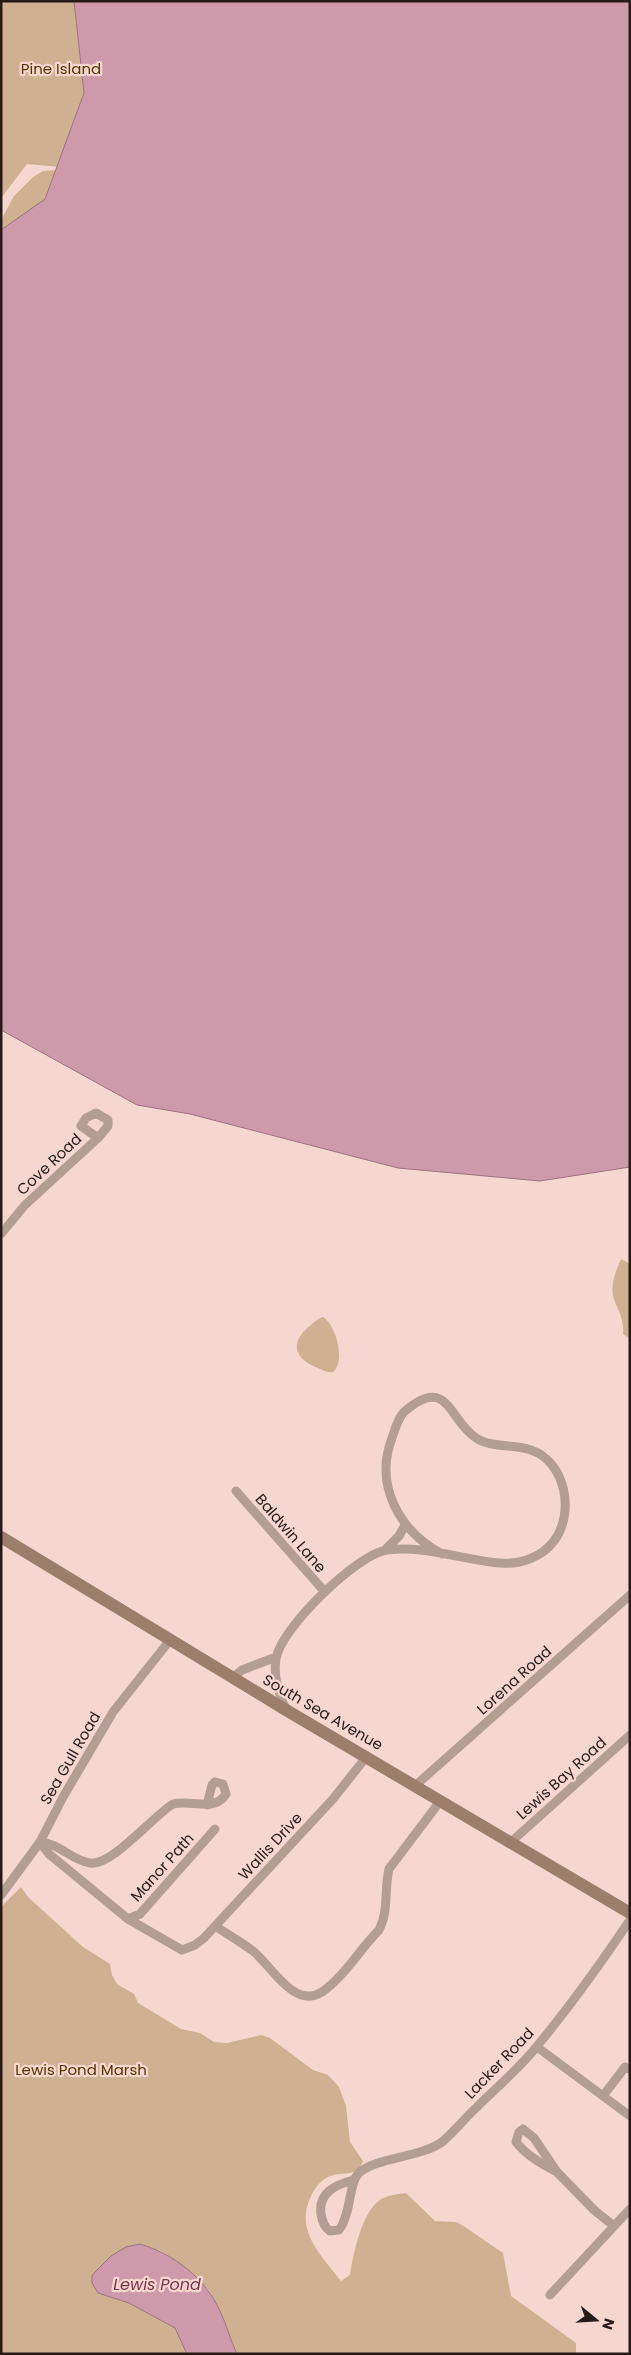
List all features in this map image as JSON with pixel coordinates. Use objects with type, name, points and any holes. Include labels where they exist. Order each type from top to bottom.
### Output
[{"type":"street","name":"Cove Road","points":[[1,1234],[25,1205],[98,1138]]},
{"type":"street","points":[[286,1710],[277,1687],[276,1657],[291,1631],[325,1592],[367,1557],[385,1550],[414,1550],[508,1564],[519,1563],[534,1557],[553,1543],[563,1522],[565,1491],[556,1471],[534,1451],[479,1440],[469,1434],[456,1413],[442,1400],[423,1399],[401,1415],[388,1449],[386,1464],[390,1495],[405,1525],[424,1545],[442,1554]]},
{"type":"street","name":"Baldwin Lane","points":[[236,1491],[325,1592]]},
{"type":"street","points":[[385,1550],[399,1536],[405,1525]]},
{"type":"street","name":"South Sea Avenue","points":[[1,1536],[232,1678],[630,1913]]},
{"type":"street","name":"Lorena Road","points":[[416,1785],[630,1595]]},
{"type":"street","name":"Sea Gull Road","points":[[1,1895],[40,1842],[63,1797],[112,1712],[170,1640]]},
{"type":"street","points":[[232,1678],[242,1670],[276,1657]]},
{"type":"street","name":"Lewis Bay Road","points":[[511,1842],[630,1735]]},
{"type":"street","name":"Wallis Drive","points":[[128,1919],[182,1950],[188,1949],[204,1938],[333,1799],[366,1756]]},
{"type":"street","points":[[215,1926],[254,1952],[284,1985],[303,1995],[316,1995],[333,1982],[379,1930],[384,1920],[387,1880],[390,1870],[440,1800]]},
{"type":"street","points":[[40,1842],[50,1843],[76,1858],[94,1864],[110,1857],[173,1804],[181,1802],[207,1805]]},
{"type":"street","name":"Manor Path","points":[[128,1919],[140,1914],[214,1829]]},
{"type":"street","points":[[40,1842],[49,1854],[128,1919]]},
{"type":"street","name":"Lacker Road","points":[[353,2180],[352,2197],[342,2226],[339,2230],[330,2231],[322,2220],[322,2200],[326,2192],[335,2186],[353,2180],[368,2167],[416,2154],[438,2144],[537,2047],[608,1954],[630,1920]]},
{"type":"street","points":[[537,2047],[630,2116]]},
{"type":"street","points":[[603,2096],[619,2072],[625,2067],[630,2069]]},
{"type":"street","points":[[557,2172],[527,2154],[520,2147],[516,2142],[519,2132],[523,2130],[530,2133],[557,2172],[594,2210],[614,2226]]},
{"type":"street","points":[[550,2295],[630,2208]]},
{"type":"green space","name":"Pine Island","points":[[1,1],[119,1],[103,171],[27,164],[1,198]]},
{"type":"green space","points":[[56,170],[1,313],[1,220],[14,196],[33,177],[43,171]]},
{"type":"green space","points":[[621,1259],[630,1264],[630,1339],[623,1334],[622,1321],[613,1296],[615,1275]]},
{"type":"green space","points":[[323,1317],[332,1327],[338,1343],[339,1360],[333,1372],[325,1371],[310,1364],[299,1355],[297,1350],[299,1338],[303,1332]]},
{"type":"green space","name":"Lewis Pond Marsh","points":[[21,1887],[28,1897],[83,1947],[110,1964],[112,1975],[117,1984],[134,1994],[138,2003],[181,2029],[200,2033],[214,2042],[227,2043],[261,2035],[270,2038],[313,2070],[328,2075],[339,2087],[346,2106],[350,2142],[363,2161],[357,2170],[331,2176],[320,2183],[312,2194],[307,2207],[306,2219],[312,2241],[341,2281],[350,2275],[359,2234],[368,2214],[380,2200],[406,2193],[435,2221],[456,2222],[503,2253],[511,2296],[576,2343],[576,2354],[237,2354],[210,2292],[194,2275],[159,2250],[98,2293],[129,2303],[175,2328],[187,2354],[1,2354],[1,1907]]},
{"type":"water","points":[[74,1],[630,1],[630,1167],[540,1181],[398,1168],[190,1114],[137,1105],[1,1030],[1,230],[45,199],[84,93]]},
{"type":"water","name":"Lewis Pond","points":[[140,2244],[153,2248],[176,2261],[206,2288],[220,2311],[237,2354],[187,2354],[175,2328],[129,2303],[98,2293],[92,2283],[92,2275],[111,2256],[126,2247]]}]
